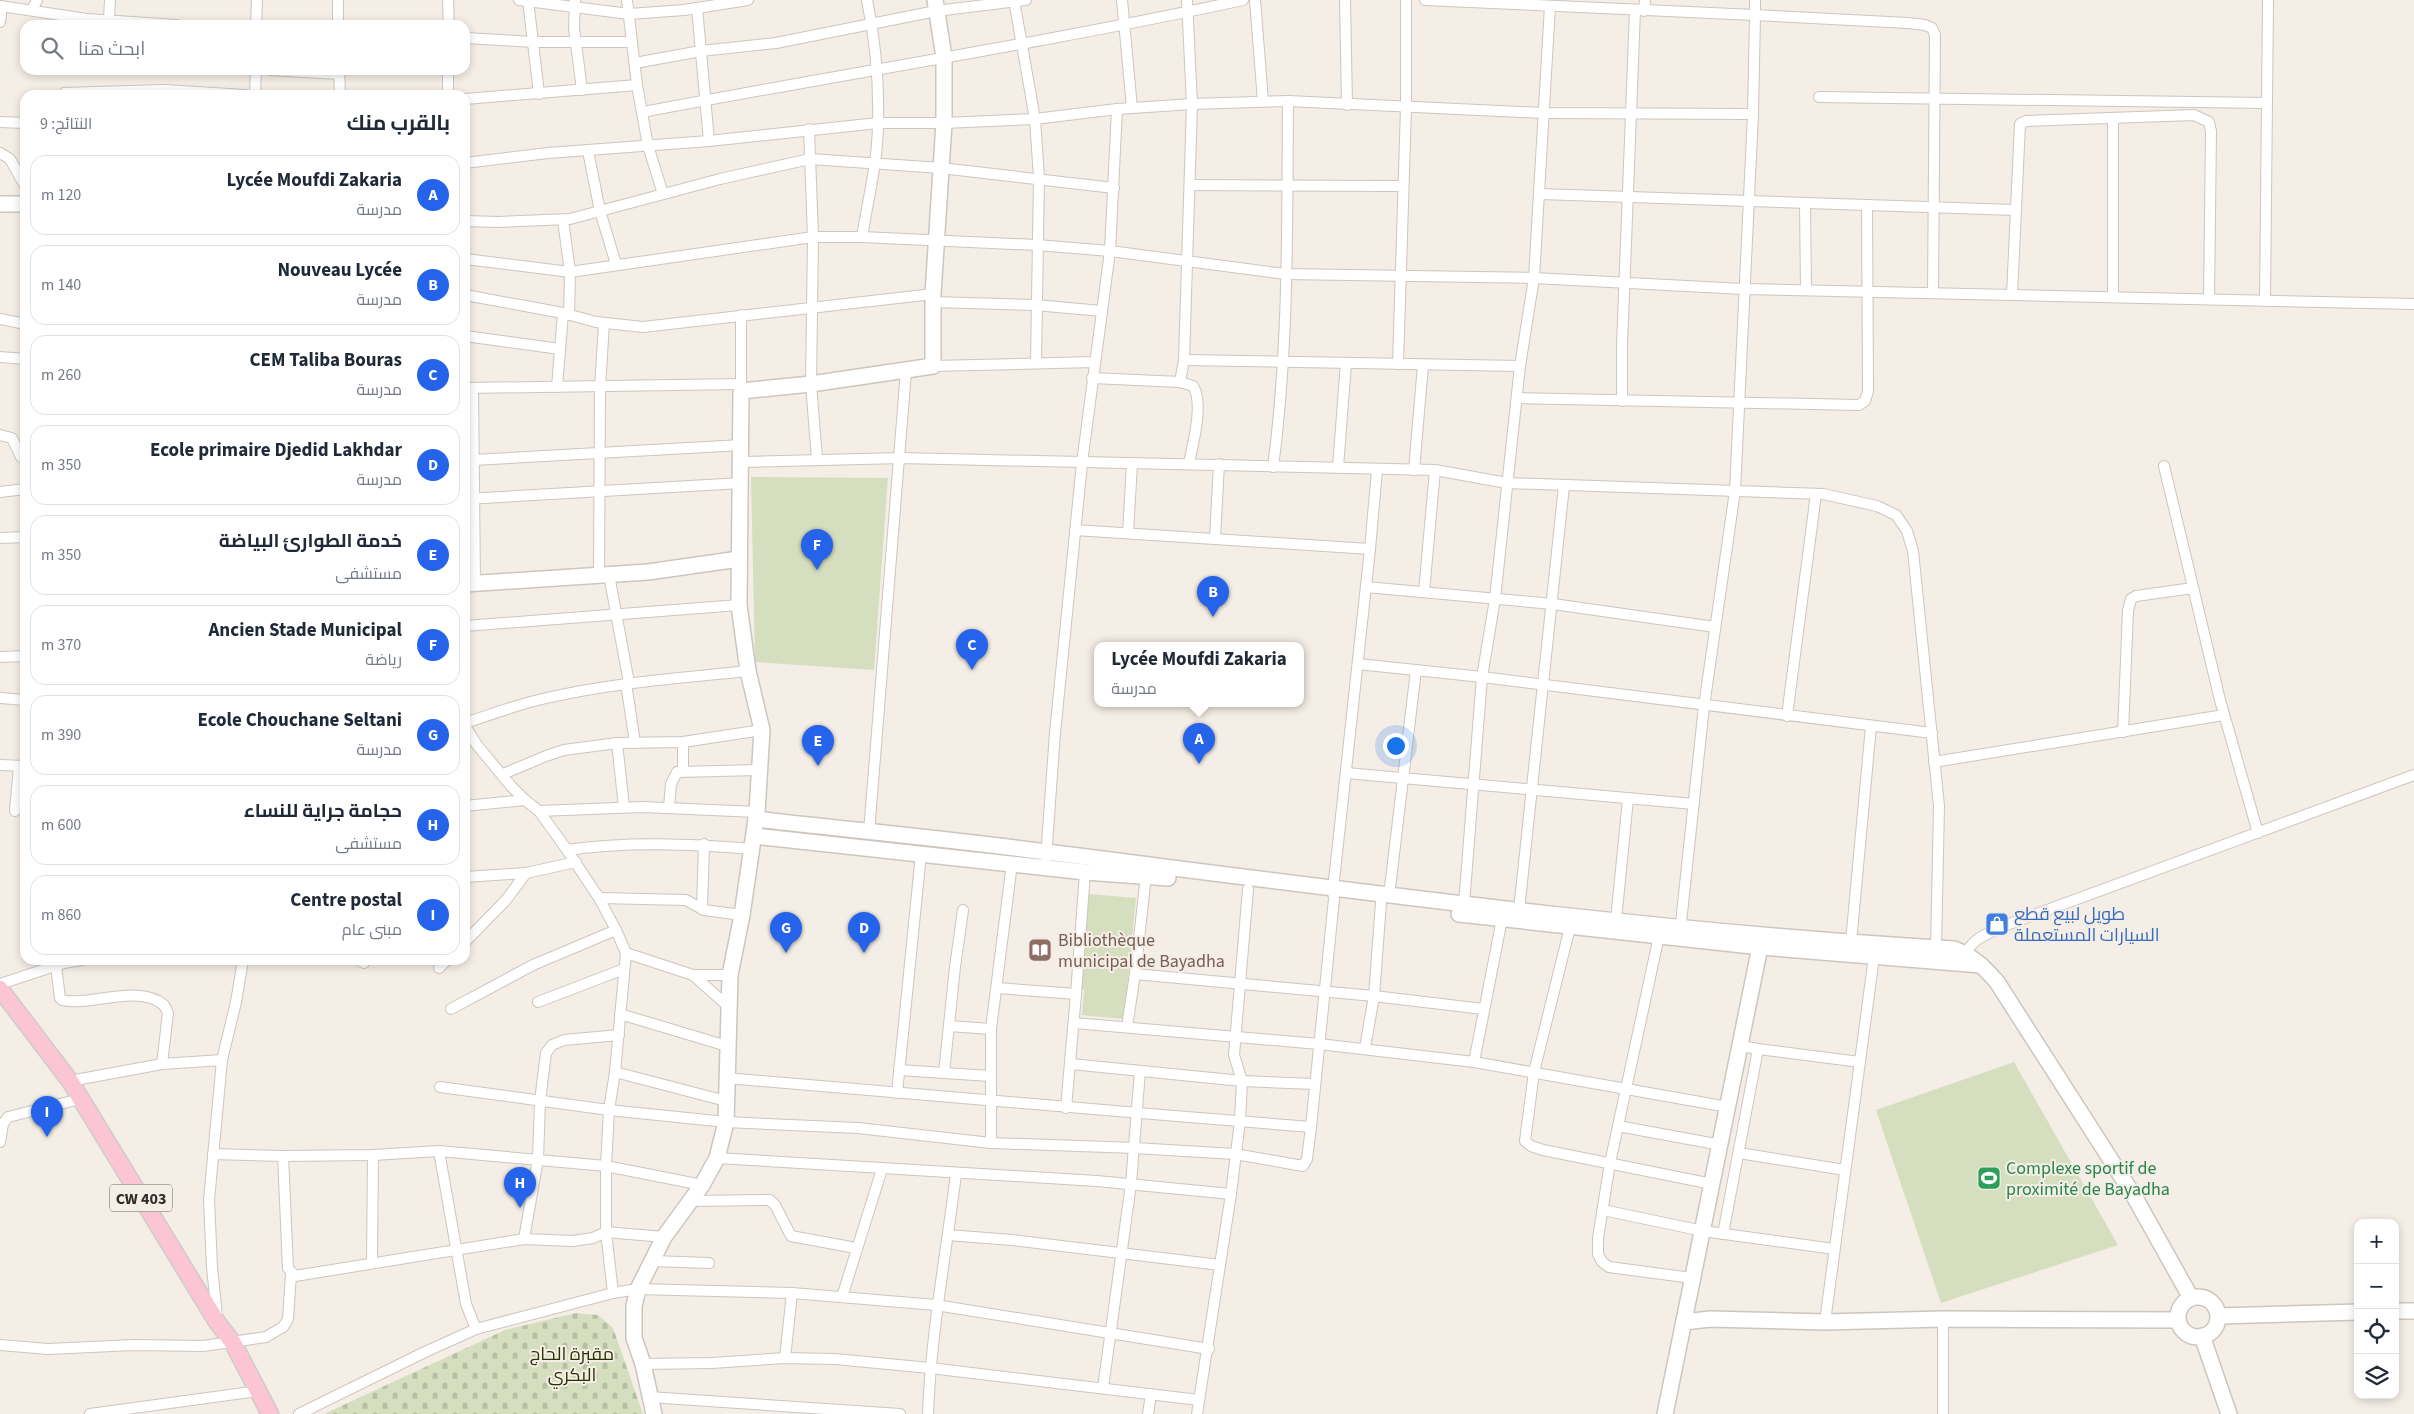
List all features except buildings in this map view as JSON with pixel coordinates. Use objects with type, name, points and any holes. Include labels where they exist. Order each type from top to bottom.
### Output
[{"type":"main road","name":"CW 403","points":[[0,989],[70,1081],[217,1322],[233,1343],[270,1414]]},
{"type":"street","points":[[32,10],[37,0]]},
{"type":"street","points":[[0,22],[1,6],[43,13],[109,20],[110,0]]},
{"type":"street","points":[[256,20],[257,0]]},
{"type":"street","points":[[338,0],[338,20]]},
{"type":"street","points":[[448,0],[448,20]]},
{"type":"street","points":[[519,0],[575,4],[629,14],[697,8],[748,0]]},
{"type":"street","points":[[528,0],[539,94]]},
{"type":"street","points":[[627,0],[637,86],[648,146],[663,194]]},
{"type":"street","points":[[862,237],[874,163],[878,123],[872,24],[867,0]]},
{"type":"street","points":[[635,64],[701,51],[776,43],[872,24],[936,6],[1026,0]]},
{"type":"street","points":[[1122,0],[1132,108]]},
{"type":"street","points":[[1180,382],[1184,360],[1192,104],[1187,0]]},
{"type":"street","points":[[643,112],[944,57],[1023,45],[1243,0]]},
{"type":"street","points":[[1255,0],[1263,101]]},
{"type":"street","points":[[1345,0],[1347,105]]},
{"type":"street","points":[[1398,364],[1402,186],[1406,108],[1406,0]]},
{"type":"street","points":[[1425,0],[1534,3],[1550,6],[1642,7],[1925,24],[1932,28],[1935,35],[1933,293]]},
{"type":"street","points":[[1680,932],[1704,706],[1735,492],[1752,114],[1755,0]]},
{"type":"street","points":[[2266,301],[2268,0]]},
{"type":"street","points":[[1015,1],[1036,119],[1039,178],[1035,305],[1036,362]]},
{"type":"street","points":[[575,4],[576,42],[582,90]]},
{"type":"street","points":[[933,366],[933,298],[944,123],[944,57],[936,6]]},
{"type":"street","points":[[1464,904],[1482,677],[1495,599],[1520,366],[1534,278],[1550,6]]},
{"type":"street","points":[[1622,401],[1622,346],[1632,114],[1642,7]]},
{"type":"street","points":[[697,8],[707,100],[709,141]]},
{"type":"street","points":[[470,38],[534,42],[632,42]]},
{"type":"street","points":[[255,90],[256,75]]},
{"type":"street","points":[[339,75],[340,90]]},
{"type":"street","points":[[448,75],[448,90]]},
{"type":"street","points":[[470,99],[637,86]]},
{"type":"street","points":[[1819,97],[2268,103]]},
{"type":"street","points":[[470,162],[548,153],[709,141],[878,123],[944,123],[1036,119],[1117,109],[1263,101],[1544,113],[1752,114]]},
{"type":"street","points":[[1273,467],[1280,418],[1288,101]]},
{"type":"street","points":[[1046,860],[1055,733],[1082,463],[1110,252],[1117,109]]},
{"type":"street","points":[[2012,295],[2020,124],[2026,121],[2194,115],[2209,122],[2211,131],[2209,299]]},
{"type":"street","points":[[2113,118],[2113,297]]},
{"type":"street","points":[[0,122],[20,123]]},
{"type":"street","points":[[809,129],[813,237],[811,384],[817,460]]},
{"type":"street","points":[[588,151],[600,211],[616,264]]},
{"type":"street","points":[[0,153],[10,159],[20,177]]},
{"type":"street","points":[[470,221],[563,220],[810,159],[941,168],[1114,188]]},
{"type":"street","points":[[1190,185],[1402,186]]},
{"type":"street","points":[[1540,194],[1935,209],[2015,210]]},
{"type":"street","points":[[0,204],[20,204]]},
{"type":"street","points":[[1805,204],[1806,290]]},
{"type":"street","points":[[1517,398],[1859,405],[1865,401],[1868,378],[1867,205]]},
{"type":"street","points":[[557,386],[570,272],[563,220]]},
{"type":"street","points":[[470,260],[570,272],[813,237],[862,237],[1037,245],[1110,252],[1285,274],[1534,278],[1743,289],[2414,304]]},
{"type":"street","points":[[470,296],[604,323],[643,327],[741,315],[933,298],[1102,311]]},
{"type":"street","points":[[654,1414],[643,1364],[634,1338],[633,1320],[638,1289],[664,1238],[702,1185],[717,1158],[726,1122],[730,975],[742,915],[757,816],[762,730],[748,671],[739,605],[742,482],[741,315]]},
{"type":"street","points":[[0,319],[20,323]]},
{"type":"street","points":[[604,323],[600,388],[600,491],[604,575],[616,616],[635,742]]},
{"type":"street","points":[[470,337],[560,350]]},
{"type":"street","points":[[0,357],[20,359]]},
{"type":"street","points":[[1184,360],[1520,366]]},
{"type":"street","points":[[470,389],[557,386],[600,388],[741,387],[811,384],[933,366],[1095,362]]},
{"type":"street","points":[[1338,467],[1346,363]]},
{"type":"street","points":[[1414,470],[1423,365]]},
{"type":"street","points":[[869,832],[901,458],[906,371]]},
{"type":"street","points":[[1092,378],[1180,382],[1193,386],[1197,395],[1196,426],[1189,463]]},
{"type":"street","points":[[470,407],[473,460],[470,489]]},
{"type":"street","points":[[0,435],[12,438],[20,455]]},
{"type":"street","points":[[473,460],[742,445]]},
{"type":"street","points":[[742,462],[901,458],[1435,470],[1507,484],[1816,494],[1852,499],[1877,506],[1896,515],[1908,531],[1913,551],[1939,806],[1936,948]]},
{"type":"street","points":[[1128,533],[1132,464]]},
{"type":"street","points":[[1215,538],[1219,464]]},
{"type":"street","points":[[2164,466],[2224,715],[2258,833]]},
{"type":"street","points":[[440,1088],[609,1110],[726,1122],[858,1128],[991,1143],[1235,1154],[1303,1166],[1307,1159],[1320,1044],[1323,991],[1377,470]]},
{"type":"street","points":[[1424,592],[1435,470]]},
{"type":"street","points":[[470,499],[742,482]]},
{"type":"street","points":[[1519,910],[1553,604],[1564,486]]},
{"type":"street","points":[[0,492],[20,490]]},
{"type":"street","points":[[1786,716],[1816,494]]},
{"type":"street","points":[[1075,530],[1370,549]]},
{"type":"street","points":[[0,538],[20,537]]},
{"type":"street","points":[[470,584],[604,575],[739,559]]},
{"type":"street","points":[[1366,587],[1553,604],[1716,627]]},
{"type":"street","points":[[2123,732],[2128,611],[2131,599],[2136,596],[2193,588]]},
{"type":"street","points":[[470,626],[616,616],[739,605]]},
{"type":"street","points":[[0,657],[20,656]]},
{"type":"street","points":[[1358,664],[1482,677],[1932,733]]},
{"type":"street","points":[[1365,1048],[1374,996],[1385,900],[1404,777],[1416,670]]},
{"type":"street","points":[[470,722],[540,699],[627,683],[748,671]]},
{"type":"street","points":[[0,698],[20,700]]},
{"type":"street","points":[[1934,762],[2224,715]]},
{"type":"street","points":[[1851,942],[1871,726]]},
{"type":"street","points":[[502,774],[564,750],[617,743],[683,742],[762,730]]},
{"type":"street","points":[[470,733],[477,745],[502,774],[525,800],[539,811],[576,862],[599,898],[626,953],[615,1072],[609,1110],[606,1166],[606,1232],[613,1293]]},
{"type":"street","points":[[683,742],[683,771]]},
{"type":"street","points":[[617,743],[624,807]]},
{"type":"street","points":[[470,744],[477,745]]},
{"type":"street","points":[[0,765],[20,766]]},
{"type":"street","points":[[669,807],[672,780],[675,774],[683,771],[760,770]]},
{"type":"street","points":[[1346,773],[1694,804]]},
{"type":"street","points":[[1964,958],[1974,941],[2001,927],[2414,775]]},
{"type":"street","points":[[15,811],[20,779]]},
{"type":"street","points":[[1616,920],[1628,798]]},
{"type":"street","points":[[470,806],[525,800]]},
{"type":"street","points":[[539,811],[669,807],[757,816],[1046,860],[1385,900],[1502,919],[1659,936],[1680,932]]},
{"type":"street","points":[[567,850],[607,844],[753,842],[921,854],[1012,863],[1046,860],[1086,872],[1192,880],[1248,889],[1334,894]]},
{"type":"street","points":[[702,909],[704,844]]},
{"type":"street","points":[[897,1094],[921,854]]},
{"type":"street","points":[[470,877],[526,873],[576,862]]},
{"type":"street","points":[[991,1143],[991,1029],[1012,863]]},
{"type":"street","points":[[1066,1108],[1086,872]]},
{"type":"street","points":[[470,937],[506,900],[526,873]]},
{"type":"street","points":[[1127,1027],[1146,876]]},
{"type":"street","points":[[1197,1414],[1209,1349],[1232,1194],[1240,1122],[1242,1081],[1234,1055],[1238,984],[1248,889]]},
{"type":"street","points":[[599,898],[686,900],[702,909],[742,915]]},
{"type":"street","points":[[1385,900],[1464,904],[1616,920],[1680,932],[1762,941],[1874,957],[1964,958],[1982,965],[1998,982],[2124,1179],[2191,1298]]},
{"type":"street","points":[[944,1073],[954,967],[963,910]]},
{"type":"street","points":[[1474,1062],[1502,919]]},
{"type":"street","points":[[1570,926],[1534,1072],[1526,1141],[1531,1146],[1543,1150],[1712,1184]]},
{"type":"street","points":[[451,1009],[533,965],[616,930]]},
{"type":"street","points":[[1659,936],[1610,1163],[1598,1238],[1598,1254],[1602,1262],[1609,1267],[1692,1278]]},
{"type":"street","points":[[1762,941],[1851,942],[1954,949],[1964,958]]},
{"type":"street","points":[[1665,1414],[1762,941]]},
{"type":"street","points":[[626,953],[693,975],[730,975]]},
{"type":"street","points":[[1825,1322],[1874,957]]},
{"type":"street","points":[[0,984],[60,965]]},
{"type":"street","points":[[217,1322],[212,1268],[210,1200],[222,1060],[236,1002],[242,965]]},
{"type":"street","points":[[439,968],[442,965]]},
{"type":"street","points":[[56,966],[60,998],[62,1000],[137,996],[150,998],[164,1005],[168,1014],[162,1064]]},
{"type":"street","points":[[538,1002],[624,969]]},
{"type":"street","points":[[1135,974],[1374,996],[1483,1009]]},
{"type":"street","points":[[693,975],[729,1007]]},
{"type":"street","points":[[997,988],[1076,994]]},
{"type":"street","points":[[620,1014],[727,1046]]},
{"type":"street","points":[[1074,1023],[1365,1048],[1474,1062],[1626,1089],[1727,1114],[1744,1123]]},
{"type":"street","points":[[949,1026],[991,1029]]},
{"type":"street","points":[[524,1239],[538,1159],[540,1101],[546,1053],[552,1045],[564,1040],[618,1035]]},
{"type":"street","points":[[1741,1046],[1860,1062]]},
{"type":"street","points":[[1723,1234],[1758,1049]]},
{"type":"street","points":[[70,1081],[162,1064],[222,1060]]},
{"type":"street","points":[[1071,1064],[1242,1081],[1314,1084]]},
{"type":"street","points":[[900,1070],[990,1076]]},
{"type":"street","points":[[1103,1388],[1131,1184],[1140,1071]]},
{"type":"street","points":[[615,1072],[726,1101]]},
{"type":"street","points":[[726,1078],[991,1102],[1311,1127]]},
{"type":"street","points":[[0,1142],[2,1124],[8,1117],[80,1098]]},
{"type":"street","points":[[1618,1126],[1721,1145]]},
{"type":"street","points":[[214,1154],[283,1156],[373,1155],[439,1151],[606,1166],[702,1185]]},
{"type":"street","points":[[439,1151],[458,1249],[466,1304],[476,1329]]},
{"type":"street","points":[[1739,1153],[1845,1170]]},
{"type":"street","points":[[372,1263],[373,1155]]},
{"type":"street","points":[[0,1345],[48,1349],[100,1345],[203,1346],[266,1337],[283,1327],[290,1310],[291,1274],[288,1268],[283,1156]]},
{"type":"street","points":[[717,1158],[1131,1184],[1232,1194]]},
{"type":"street","points":[[842,1297],[882,1169]]},
{"type":"street","points":[[928,1414],[936,1305],[956,1174]]},
{"type":"street","points":[[690,1201],[770,1200],[775,1205],[791,1236],[856,1248]]},
{"type":"street","points":[[1603,1210],[1703,1231],[1834,1249]]},
{"type":"street","points":[[291,1274],[295,1276],[524,1239],[573,1241],[592,1238],[606,1232],[664,1238]]},
{"type":"street","points":[[948,1235],[1122,1252],[1220,1265]]},
{"type":"street","points":[[652,1261],[709,1263]]},
{"type":"street","points":[[299,1414],[476,1329],[613,1293],[638,1289],[792,1293],[936,1305],[1209,1349]]},
{"type":"street","points":[[785,1358],[792,1293]]},
{"type":"street","points":[[2197,1297],[2210,1300],[2217,1310],[2218,1316],[2215,1327],[2202,1336],[2187,1333],[2178,1320],[2179,1309],[2191,1298],[2197,1297]]},
{"type":"street","points":[[2399,1312],[2414,1311]]},
{"type":"street","points":[[2218,1316],[2354,1312]]},
{"type":"street","points":[[1684,1322],[1710,1319],[1825,1322],[1943,1319],[2178,1320]]},
{"type":"street","points":[[1943,1319],[1943,1414]]},
{"type":"street","points":[[2202,1336],[2229,1414]]},
{"type":"street","points":[[643,1364],[712,1363],[785,1358],[930,1368],[1199,1400]]},
{"type":"street","points":[[90,1414],[258,1391]]},
{"type":"street","points":[[1148,1414],[1151,1394]]},
{"type":"street","points":[[649,1397],[900,1414]]},
{"type":"green space","points":[[751,477],[888,478],[874,670],[755,662]]},
{"type":"green space","points":[[1089,894],[1136,898],[1124,1019],[1082,1015],[1084,990],[1078,990]]},
{"type":"green space","name":"Complexe sportif de proximité de Bayadha","points":[[2014,1062],[2118,1245],[1941,1303],[1876,1110]]},
{"type":"green space","name":"مقبرة الحاج البكري","points":[[576,1313],[598,1315],[613,1328],[643,1414],[324,1414],[505,1330]]},
{"type":"place","name":"Ancien Stade Municipal","points":[[817,570]]},
{"type":"place","name":"Nouveau Lycée","points":[[1213,617]]},
{"type":"place","name":"CEM Taliba Bouras","points":[[972,670]]},
{"type":"place","name":"Lycée Moufdi Zakaria","points":[[1199,764]]},
{"type":"place","name":"خدمة الطوارئ البياضة","points":[[818,766]]},
{"type":"place","name":"طويل لبيع قطع السيارات المستعملة","points":[[1997,924]]},
{"type":"place","name":"Bibliothèque municipal de Bayadha","points":[[1040,950]]},
{"type":"place","name":"Ecole Chouchane Seltani","points":[[786,953]]},
{"type":"place","name":"Ecole primaire Djedid Lakhdar","points":[[864,953]]},
{"type":"place","name":"Centre postal","points":[[47,1137]]},
{"type":"place","name":"Complexe sportif de proximité de Bayadha","points":[[1989,1178]]},
{"type":"place","name":"حجامة جراية للنساء","points":[[520,1208]]}]
